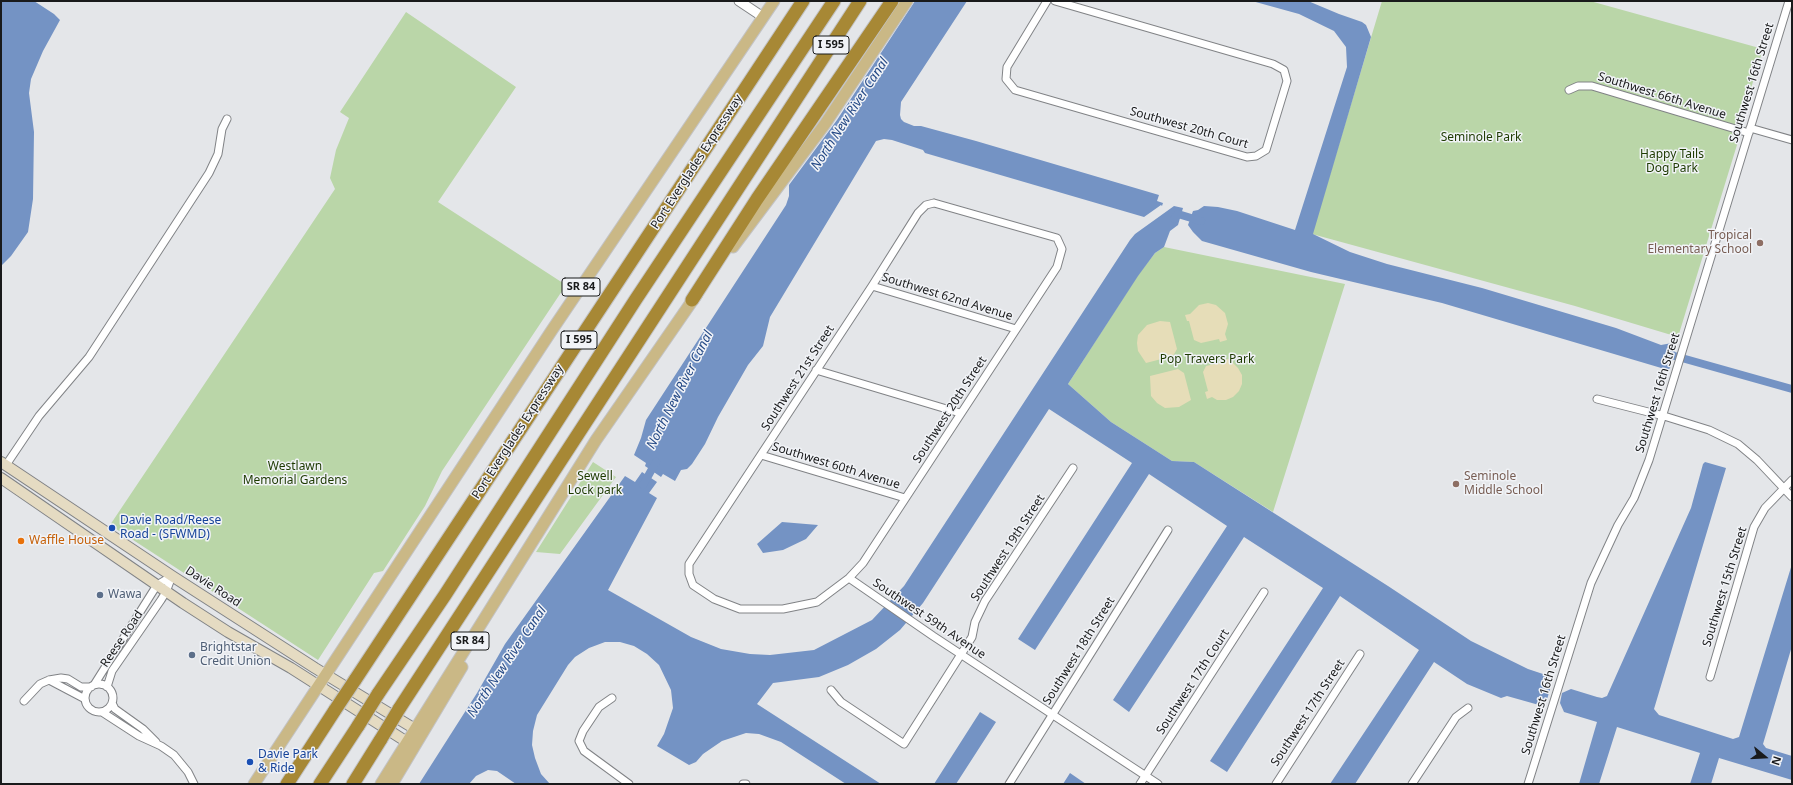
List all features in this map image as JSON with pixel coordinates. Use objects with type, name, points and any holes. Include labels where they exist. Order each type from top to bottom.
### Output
[{"type":"highway","name":"Port Everglades Expressway","points":[[287,784],[803,1]]},
{"type":"highway","points":[[322,782],[378,694],[445,595],[640,292],[834,1]]},
{"type":"highway","name":"I 595","points":[[353,784],[399,709],[860,1]]},
{"type":"highway","points":[[692,300],[757,199],[892,1]]},
{"type":"main road","name":"SR 84","points":[[254,784],[320,686],[552,330],[774,1]]},
{"type":"main road","name":"SR 84","points":[[381,784],[596,440],[692,300],[825,124],[907,1]]},
{"type":"main road","name":"Davie Road","points":[[3,463],[172,576],[415,729]]},
{"type":"main road","points":[[1,478],[166,592],[228,632],[276,658],[407,742]]},
{"type":"main road","points":[[392,784],[489,621],[525,553]]},
{"type":"street","points":[[738,1],[763,17]]},
{"type":"street","name":"Southwest 20th Court","points":[[1047,1],[1006,67],[1006,79],[1015,90],[1247,157],[1256,156],[1266,150],[1287,81],[1284,70],[1273,64],[1055,1]]},
{"type":"street","name":"Southwest 16th Street","points":[[1528,784],[1591,583],[1618,525],[1634,498],[1650,460],[1750,131],[1787,2]]},
{"type":"street","name":"Southwest 66th Avenue","points":[[1569,90],[1578,86],[1592,86],[1750,131],[1792,140]]},
{"type":"street","points":[[3,463],[39,416],[89,356],[209,173],[218,154],[222,129],[227,119]]},
{"type":"street","name":"Southwest 20th Street","points":[[850,578],[863,563],[1057,267],[1062,249],[1057,238],[934,203],[926,205]]},
{"type":"street","name":"Southwest 21st Street","points":[[850,578],[817,602],[783,609],[740,609],[714,600],[693,585],[689,574],[689,564],[872,286],[918,213],[926,205]]},
{"type":"street","name":"Southwest 62nd Avenue","points":[[872,286],[1016,329]]},
{"type":"street","points":[[816,370],[960,414]]},
{"type":"street","points":[[1597,399],[1664,416],[1708,430],[1738,444],[1757,460],[1792,497]]},
{"type":"street","name":"Southwest 60th Avenue","points":[[761,455],[905,498]]},
{"type":"street","name":"Southwest 19th Street","points":[[831,690],[841,702],[904,744],[972,637],[975,622],[985,601],[1074,468]]},
{"type":"street","name":"Southwest 15th Street","points":[[1710,677],[1754,528],[1765,508],[1792,480]]},
{"type":"street","name":"Southwest 18th Street","points":[[1009,784],[1168,530]]},
{"type":"street","name":"Reese Road","points":[[92,686],[157,585],[172,576]]},
{"type":"street","name":"Reese Road","points":[[107,687],[112,671],[166,592],[172,576]]},
{"type":"street","name":"Southwest 59th Avenue","points":[[850,578],[882,602],[1158,784]]},
{"type":"street","name":"Southwest 17th Court","points":[[1140,784],[1264,592]]},
{"type":"street","name":"Southwest 17th Street","points":[[1276,784],[1360,654]]},
{"type":"street","points":[[24,701],[40,684],[49,680],[61,678],[68,679],[81,687],[101,684],[107,687],[112,694],[112,703],[115,709],[143,729],[180,762],[194,784]]},
{"type":"street","points":[[49,680],[85,699]]},
{"type":"street","points":[[92,686],[86,692],[85,699],[90,709],[102,712],[139,736],[161,746]]},
{"type":"street","points":[[612,698],[599,707],[583,731],[579,741],[584,751],[629,784]]},
{"type":"street","points":[[102,712],[108,709],[112,703]]},
{"type":"street","points":[[1412,784],[1456,717],[1468,708]]},
{"type":"green space","name":"Seminole Park","points":[[1382,1],[1590,1],[1763,49],[1741,121],[1744,122],[1678,337],[1575,306],[1312,234]],"holes":[[[1633,90],[1703,111],[1632,92]]]},
{"type":"green space","name":"Westlawn Memorial Gardens","points":[[406,12],[516,87],[438,202],[566,285],[442,471],[425,506],[383,571],[374,573],[318,660],[110,525],[335,189],[330,178],[336,150],[349,118],[340,112]]},
{"type":"green space","name":"Pop Travers Park","points":[[1164,247],[1345,284],[1273,512],[1194,462],[1172,461],[1111,422],[1068,384],[1138,275],[1155,253]]},
{"type":"green space","name":"Sewell Lock park","points":[[593,462],[616,477],[560,554],[536,552]]},
{"type":"sand","points":[[1208,303],[1216,305],[1225,313],[1228,324],[1225,334],[1227,340],[1220,342],[1219,339],[1201,343],[1194,340],[1189,321],[1187,321],[1185,315],[1190,314],[1199,305]]},
{"type":"sand","points":[[1160,321],[1170,322],[1177,349],[1173,356],[1146,363],[1138,351],[1138,335],[1147,325]]},
{"type":"sand","points":[[1232,358],[1233,363],[1242,375],[1242,384],[1239,391],[1233,397],[1226,400],[1217,400],[1212,397],[1207,399],[1205,392],[1208,391],[1203,372],[1206,366],[1224,362],[1224,360]]},
{"type":"sand","points":[[1178,369],[1184,373],[1191,400],[1179,407],[1165,408],[1157,403],[1151,396],[1150,376]]},
{"type":"water","points":[[1,1],[34,1],[54,14],[60,20],[43,51],[31,79],[29,93],[34,132],[33,199],[28,232],[11,256],[1,266]]},
{"type":"water","points":[[915,1],[967,1],[901,102],[900,115],[904,122],[914,126],[921,126],[976,141],[1159,195],[1157,201],[1163,203],[1162,206],[1161,205],[1144,217],[925,153],[923,150],[892,140],[884,139],[876,141],[770,317],[763,346],[748,365],[718,417],[705,444],[692,464],[687,469],[681,470],[675,481],[663,474],[661,477],[645,466],[646,463],[634,455],[646,420],[786,205],[789,196],[789,185],[837,120]]},
{"type":"water","points":[[1252,1],[1308,1],[1362,22],[1366,25],[1371,37],[1313,234],[1350,252],[1387,264],[1482,288],[1616,328],[1661,345],[1672,343],[1676,346],[1670,368],[1668,370],[1442,303],[1311,272],[1202,241],[1188,225],[1193,211],[1204,206],[1237,211],[1295,230],[1347,67],[1346,47],[1334,31],[1299,14]]},
{"type":"water","points":[[1174,206],[1183,208],[1178,225],[1170,231],[1164,247],[1155,253],[1138,276],[1068,384],[1111,422],[1172,461],[1194,462],[1471,641],[1528,669],[1549,676],[1550,690],[1547,699],[1539,705],[1507,696],[1501,698],[1467,684],[1434,662],[1355,784],[1330,784],[1419,650],[1340,596],[1227,772],[1210,761],[1323,588],[1244,537],[1129,712],[1113,700],[1227,526],[1149,474],[1035,650],[1018,639],[1132,463],[1049,409],[923,603],[900,630],[876,649],[848,665],[819,677],[773,683],[757,704],[881,784],[846,784],[781,742],[759,734],[746,733],[722,741],[703,754],[696,762],[689,765],[657,746],[664,734],[673,708],[671,690],[659,665],[647,654],[634,646],[620,642],[605,642],[589,648],[575,657],[568,665],[537,715],[533,731],[532,745],[541,774],[550,784],[516,784],[497,771],[488,770],[476,776],[469,784],[419,784],[477,693],[505,644],[625,476],[635,482],[642,472],[657,482],[649,493],[657,498],[608,590],[691,637],[721,649],[750,654],[770,655],[814,650],[872,620],[904,586],[1130,240],[1135,234]]},
{"type":"water","points":[[1705,462],[1726,468],[1654,709],[1659,715],[1733,739],[1739,737],[1792,564],[1792,646],[1763,744],[1766,748],[1792,756],[1792,780],[1719,758],[1711,784],[1690,784],[1700,753],[1617,727],[1599,784],[1579,784],[1597,722],[1564,712],[1560,703],[1562,693],[1571,689],[1602,698],[1607,696],[1691,508],[1703,464]]},
{"type":"water","points":[[782,522],[818,525],[806,539],[783,550],[763,553],[757,544]]},
{"type":"water","points":[[980,712],[996,722],[956,784],[934,784]]},
{"type":"water","points":[[1070,773],[1086,784],[1063,784]]},
{"type":"waterway","points":[[1174,219],[1178,214],[1201,221]]},
{"type":"waterway","points":[[1664,353],[1792,389]]},
{"type":"waterway","name":"North New River Canal","points":[[643,485],[656,462]]},
{"type":"place","name":"Tropical Elementary School","points":[[1760,243]]},
{"type":"place","name":"Seminole Middle School","points":[[1456,484]]},
{"type":"place","name":"Davie Road/Reese Road - (SFWMD)","points":[[112,528]]},
{"type":"place","name":"Waffle House","points":[[21,541]]},
{"type":"place","name":"Wawa","points":[[100,595]]},
{"type":"place","name":"Brightstar Credit Union","points":[[192,655]]},
{"type":"place","name":"Davie Park & Ride","points":[[250,762]]},
{"type":"park label","name":"Happy Tails Dog Park","points":[[1672,162]]}]
